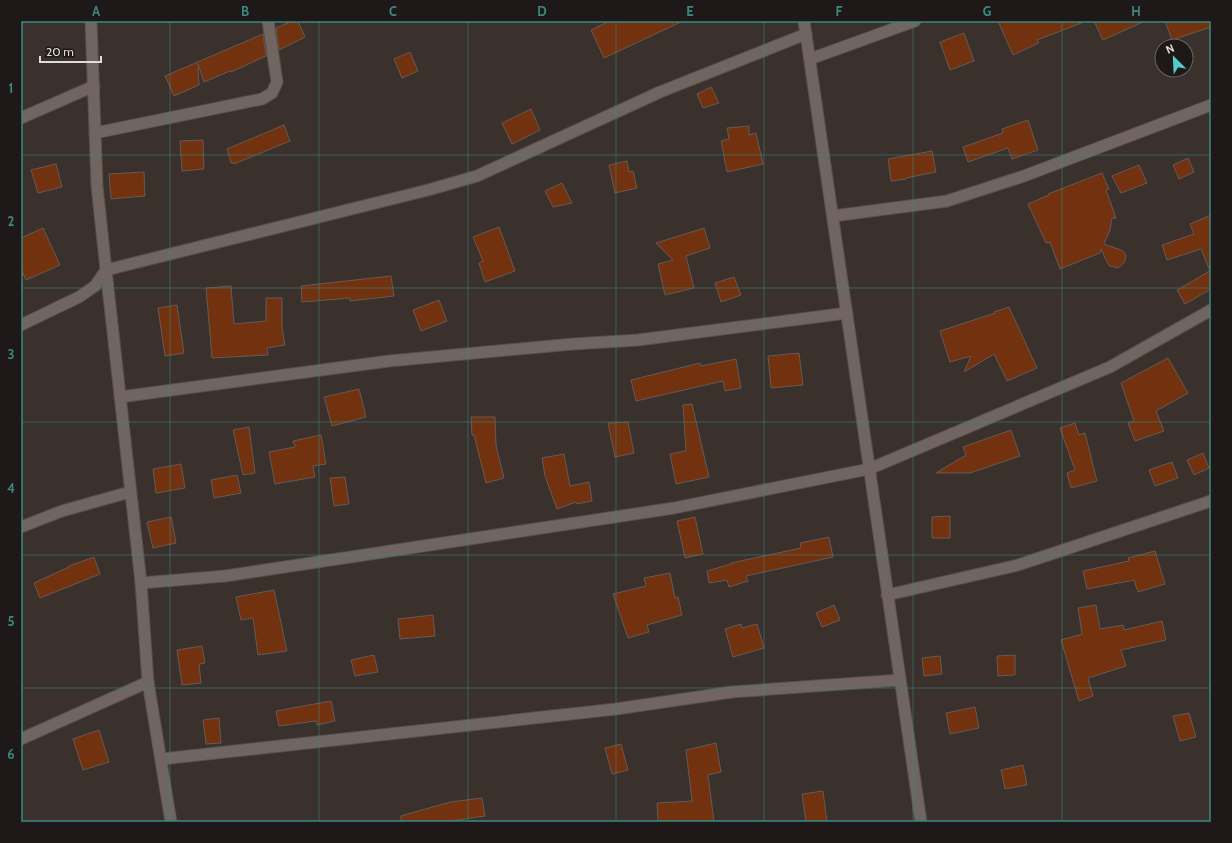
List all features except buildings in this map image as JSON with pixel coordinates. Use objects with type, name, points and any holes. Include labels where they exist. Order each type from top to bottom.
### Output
[{"type":"street","points":[[90,21],[94,86],[97,186],[141,583],[148,682],[162,759],[171,822]]},
{"type":"street","points":[[95,133],[262,99],[272,93],[278,82],[268,21]]},
{"type":"street","points":[[804,21],[921,822]]},
{"type":"street","points":[[810,59],[915,21]]},
{"type":"street","points":[[21,324],[79,297],[95,286],[106,270],[428,190],[477,176],[660,92],[806,34]]},
{"type":"street","points":[[21,118],[94,86]]},
{"type":"street","points":[[833,216],[947,201],[1024,176],[1211,105]]},
{"type":"street","points":[[141,583],[225,576],[674,508],[869,469],[1110,367],[1211,310]]},
{"type":"street","points":[[120,397],[389,361],[573,344],[638,340],[847,313]]},
{"type":"street","points":[[21,527],[62,511],[130,492]]},
{"type":"street","points":[[887,595],[1018,565],[1211,501]]},
{"type":"street","points":[[162,759],[616,709],[732,692],[900,680]]},
{"type":"street","points":[[21,739],[148,682]]}]
